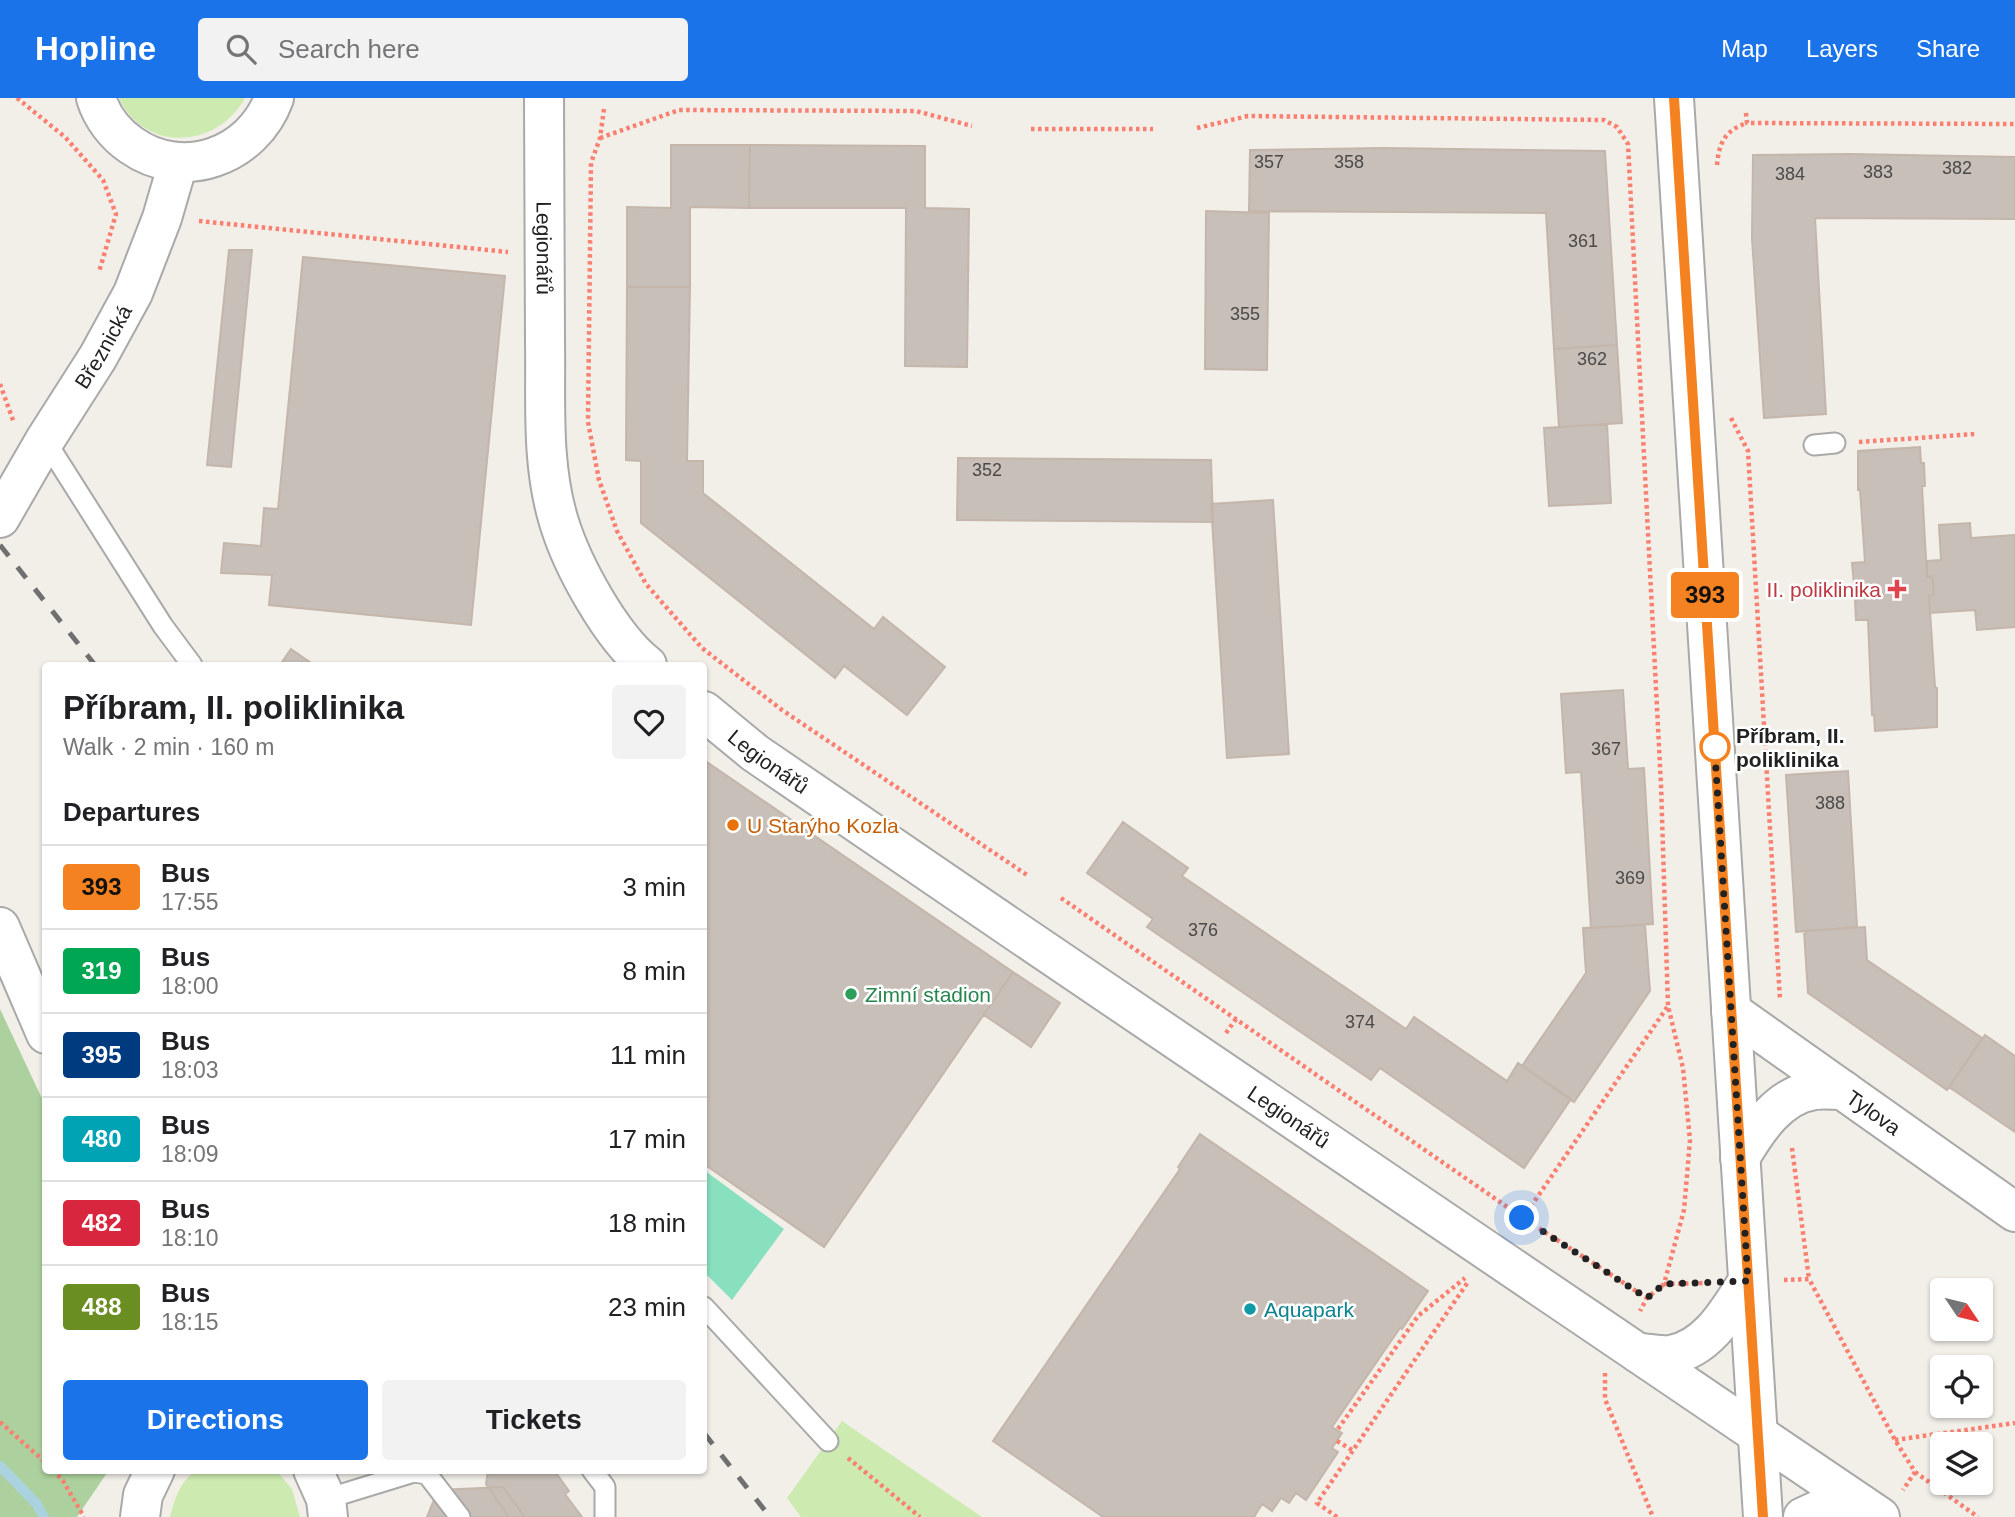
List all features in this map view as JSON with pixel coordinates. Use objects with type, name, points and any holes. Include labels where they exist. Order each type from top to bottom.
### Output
[{"type":"street","points":[[96,98],[109,124],[122,139],[149,156],[178,163],[216,158],[239,146],[255,132],[270,110],[274,98]]},
{"type":"street","name":"Legionářů","points":[[544,98],[546,453],[559,522],[579,569],[628,649],[643,662]]},
{"type":"street","points":[[1674,98],[1763,1517]]},
{"type":"street","name":"Březnická","points":[[0,518],[29,432],[98,357],[133,293],[162,218],[178,163]]},
{"type":"street","name":"Legionářů","points":[[707,713],[755,753],[1758,1435],[1880,1507]]},
{"type":"street","points":[[0,927],[42,1025]]},
{"type":"street","name":"Tylova","points":[[1731,1011],[2015,1212]]},
{"type":"street","points":[[1740,1158],[1758,1126],[1786,1102],[1813,1090],[1843,1090]]},
{"type":"street","points":[[1630,1347],[1671,1354],[1696,1344],[1720,1325],[1748,1281]]},
{"type":"street","points":[[140,1517],[143,1496],[153,1474]]},
{"type":"street","points":[[1803,1517],[1825,1507],[1880,1507]]},
{"type":"lane","points":[[29,432],[190,662]]},
{"type":"lane","points":[[1814,445],[1836,443]]},
{"type":"lane","points":[[707,1310],[828,1441]]},
{"type":"lane","points":[[322,1495],[403,1474]]},
{"type":"lane","points":[[427,1474],[460,1517]]},
{"type":"lane","points":[[595,1474],[605,1487],[605,1517]]},
{"type":"path","points":[[18,98],[65,137],[103,180],[116,214],[96,284]]},
{"type":"path","points":[[604,109],[600,138],[591,163],[588,422],[599,480],[617,531],[646,584],[702,648],[782,710],[1027,875]]},
{"type":"path","points":[[600,138],[679,110],[916,111],[972,126]]},
{"type":"path","points":[[1746,113],[1747,123]]},
{"type":"path","points":[[1197,128],[1248,116],[1604,120],[1617,127],[1628,144],[1661,785],[1668,1006],[1683,1069],[1690,1140],[1684,1210],[1664,1284],[1647,1298],[1630,1347],[1605,1370],[1605,1399],[1653,1517]]},
{"type":"path","points":[[1717,163],[1720,143],[1732,128],[1747,123],[2015,124]]},
{"type":"path","points":[[1031,129],[1153,129]]},
{"type":"path","points":[[199,221],[517,253]]},
{"type":"path","points":[[0,384],[29,432]]},
{"type":"path","points":[[1836,443],[1976,434]]},
{"type":"path","points":[[1748,452],[1783,1048]]},
{"type":"path","points":[[1061,898],[1522,1218],[1647,1298]]},
{"type":"path","points":[[1522,1218],[1668,1006]]},
{"type":"path","points":[[1786,1102],[1809,1279],[1895,1440],[1915,1472],[1978,1517]]},
{"type":"path","points":[[1337,1517],[1317,1503],[1467,1279],[1418,1316],[1338,1429]]},
{"type":"path","points":[[1664,1284],[1809,1279]]},
{"type":"path","points":[[0,1422],[42,1459]]},
{"type":"path","points":[[1895,1440],[2015,1423]]},
{"type":"path","points":[[828,1441],[920,1517]]},
{"type":"path","points":[[1337,1441],[1352,1450]]},
{"type":"path","points":[[1880,1507],[1915,1472]]},
{"type":"path","points":[[56,1474],[69,1489],[84,1517]]},
{"type":"green space","points":[[119,98],[245,98],[233,115],[218,127],[200,135],[182,138],[163,136],[146,129],[131,116]]},
{"type":"green space","points":[[0,1009],[42,1099],[42,1474],[106,1474],[77,1517],[0,1517]]},
{"type":"green space","points":[[707,1172],[784,1229],[732,1300],[707,1275]]},
{"type":"green space","points":[[842,1421],[982,1517],[801,1517],[787,1498]]},
{"type":"green space","points":[[191,1474],[279,1474],[292,1489],[300,1517],[170,1517],[182,1485]]},
{"type":"building","points":[[671,145],[750,145],[749,208],[690,207],[690,287],[627,287],[627,207],[671,208]]},
{"type":"building","points":[[750,145],[925,146],[925,208],[969,209],[967,367],[905,366],[906,208],[749,208]]},
{"type":"building","points":[[1384,148],[1605,151],[1617,345],[1554,349],[1546,213],[1249,211],[1250,150]]},
{"type":"building","points":[[1753,155],[2015,157],[2015,219],[1815,218],[1826,414],[1764,418],[1752,238]]},
{"type":"building","points":[[1206,211],[1269,213],[1267,370],[1205,369]]},
{"type":"building","points":[[229,250],[252,250],[231,467],[207,465]]},
{"type":"building","points":[[303,257],[505,276],[471,625],[269,605],[272,575],[221,573],[224,543],[261,546],[264,508],[278,509]]},
{"type":"building","points":[[627,287],[690,287],[687,461],[703,461],[703,493],[874,629],[883,617],[945,667],[907,715],[844,666],[835,678],[641,523],[641,461],[626,460]]},
{"type":"building","points":[[1617,345],[1622,423],[1559,427],[1554,349]]},
{"type":"building","points":[[1607,424],[1611,503],[1549,506],[1544,428]]},
{"type":"building","name":"II. poliklinika","points":[[1920,447],[1921,463],[1924,463],[1925,486],[1922,486],[1927,577],[1932,576],[1934,595],[1929,596],[1937,688],[1937,727],[1875,731],[1868,620],[1856,620],[1855,600],[1861,599],[1859,583],[1854,584],[1852,563],[1865,562],[1858,490],[1858,451]]},
{"type":"building","points":[[958,458],[1211,460],[1213,522],[957,520]]},
{"type":"building","points":[[1273,500],[1289,754],[1227,758],[1211,504]]},
{"type":"building","points":[[1970,523],[1971,538],[2015,535],[2015,627],[1977,630],[1975,610],[1930,613],[1929,596],[1934,595],[1932,576],[1927,577],[1927,561],[1941,560],[1939,525]]},
{"type":"building","points":[[291,649],[310,662],[282,662]]},
{"type":"building","points":[[1623,690],[1628,769],[1644,768],[1653,924],[1591,928],[1581,772],[1566,773],[1561,694]]},
{"type":"building","name":"Zimní stadion","points":[[707,762],[1013,972],[824,1247],[707,1166]]},
{"type":"building","points":[[1848,771],[1857,927],[1796,932],[1786,775]]},
{"type":"building","points":[[1123,822],[1188,868],[1182,876],[1406,1029],[1414,1017],[1507,1081],[1518,1063],[1571,1099],[1524,1168],[1380,1068],[1371,1080],[1147,927],[1153,919],[1087,873]]},
{"type":"building","points":[[1645,925],[1650,991],[1574,1102],[1522,1066],[1586,973],[1583,928]]},
{"type":"building","points":[[1865,927],[1867,960],[1982,1038],[1947,1090],[1808,993],[1804,931]]},
{"type":"building","points":[[1013,972],[1060,1003],[1031,1047],[984,1015]]},
{"type":"building","points":[[1985,1035],[2015,1056],[2015,1132],[1949,1087]]},
{"type":"building","name":"Aquapark","points":[[1200,1134],[1428,1291],[1332,1427],[1342,1433],[1332,1448],[1338,1452],[1306,1500],[1296,1493],[1289,1503],[1281,1498],[1272,1511],[1262,1504],[1254,1517],[1103,1517],[993,1441],[1180,1169],[1178,1167]]},
{"type":"building","points":[[487,1474],[557,1474],[569,1491],[565,1494],[582,1517],[509,1517],[486,1484]]},
{"type":"building","points":[[503,1487],[525,1517],[427,1517],[438,1490]]},
{"type":"waterway","points":[[0,1466],[36,1503],[44,1517]]},
{"type":"railway","points":[[0,545],[93,662]]},
{"type":"railway","points":[[707,1437],[770,1517]]},
{"type":"bus line","name":"393","points":[[1674,98],[1763,1517]]},
{"type":"place","name":"II. poliklinika","points":[[1897,589]]},
{"type":"place","name":"Příbram, II. poliklinika","points":[[1715,747]]},
{"type":"place","name":"U Starýho Kozla","points":[[733,825]]},
{"type":"place","name":"Zimní stadion","points":[[851,994]]},
{"type":"place","name":"Aquapark","points":[[1250,1309]]},
{"type":"route","points":[[1522,1218],[1647,1298],[1664,1284],[1748,1281],[1714,738],[1715,747]]}]
